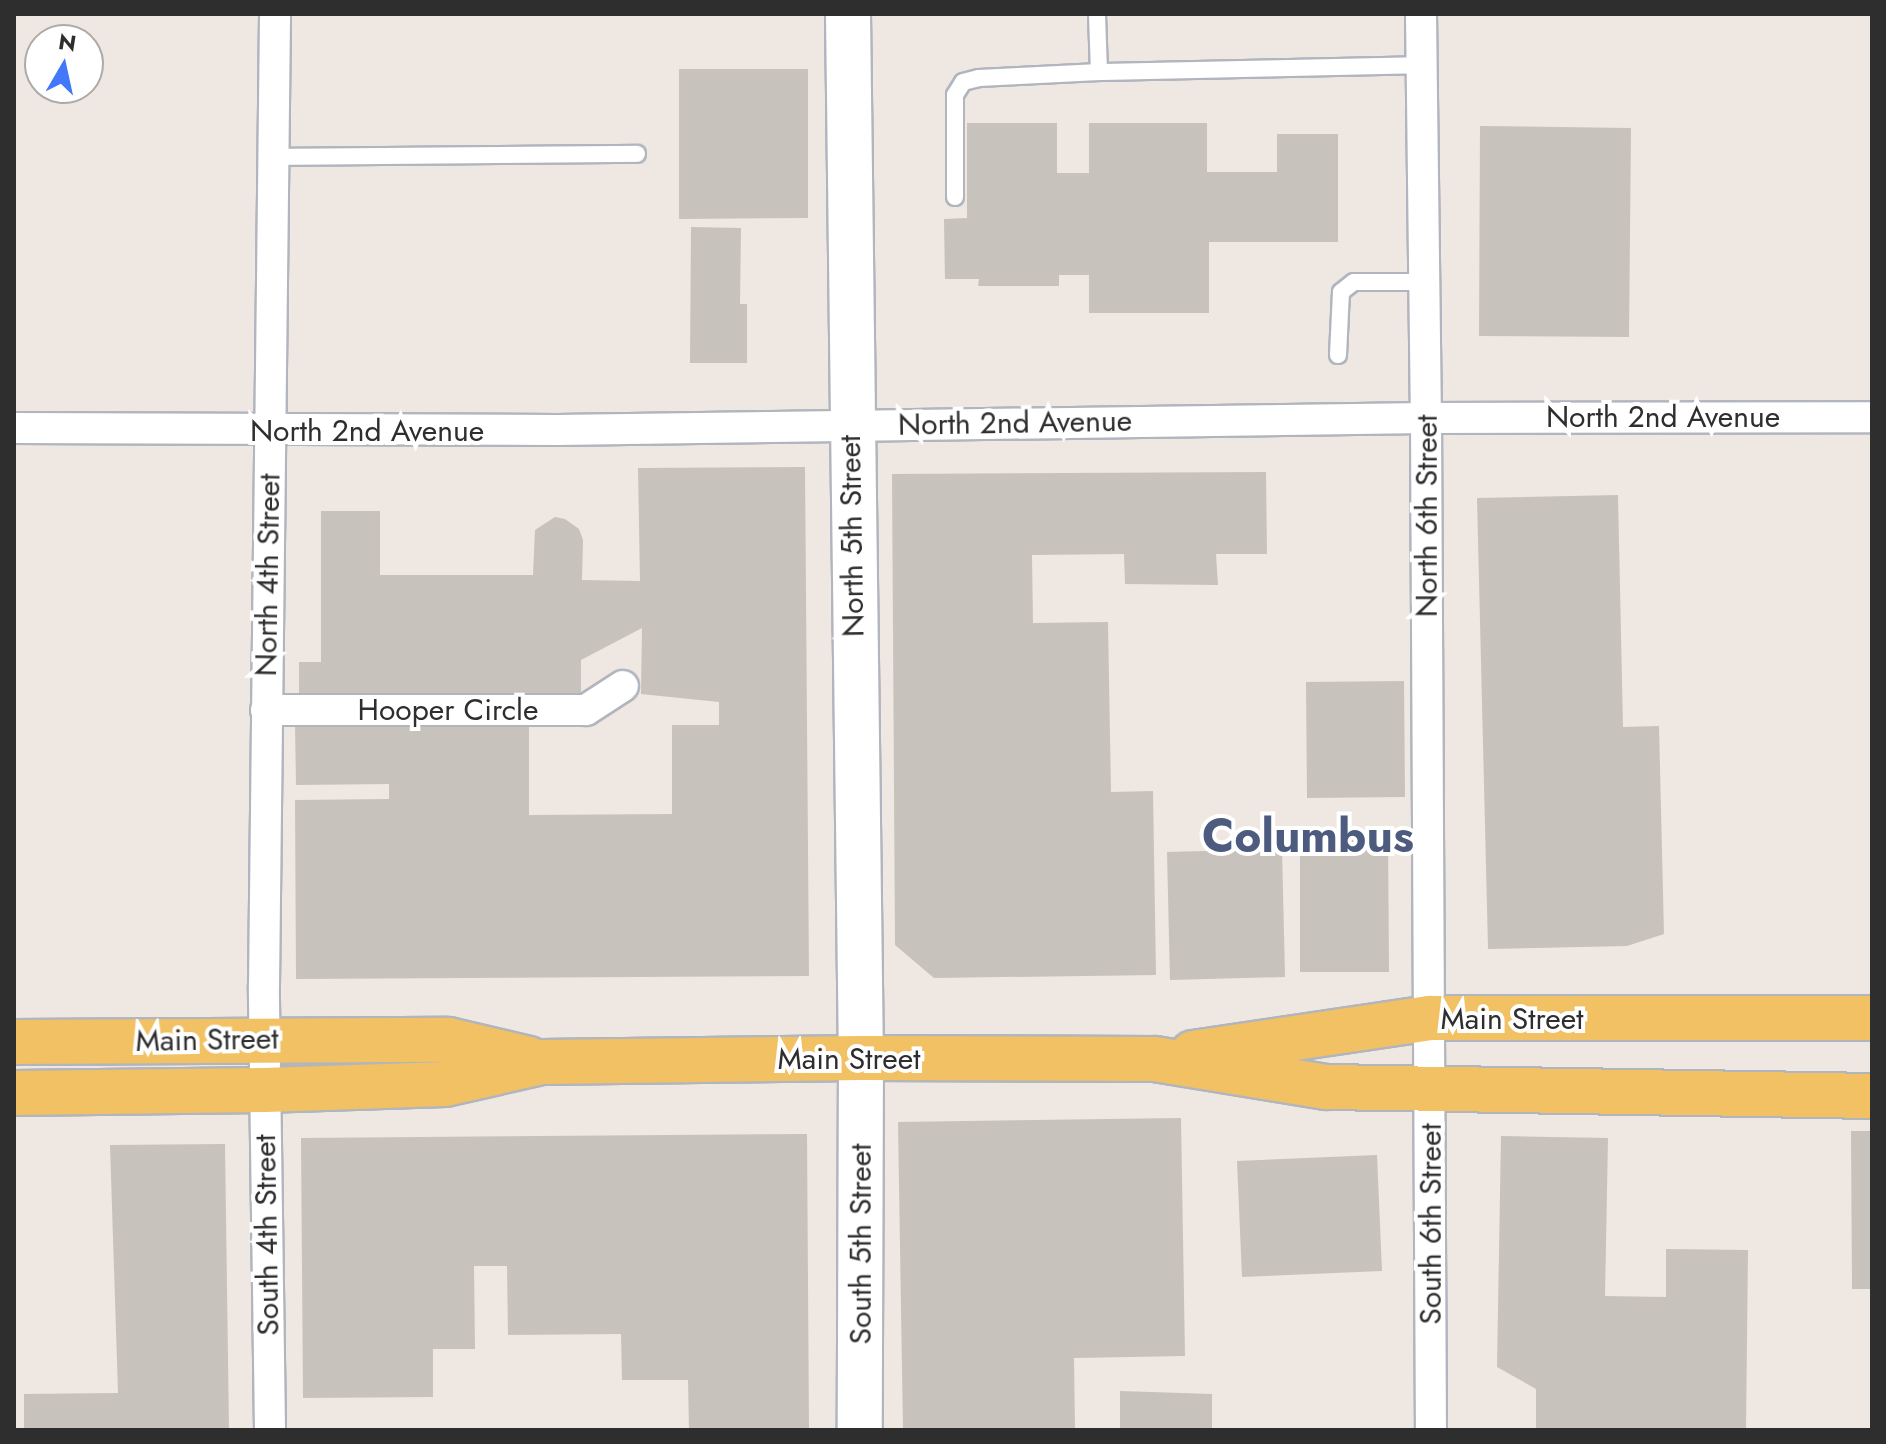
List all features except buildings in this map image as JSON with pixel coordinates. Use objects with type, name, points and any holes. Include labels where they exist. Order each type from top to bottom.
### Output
[{"type":"main road","name":"North 5th Street","points":[[848,14],[861,1058]]},
{"type":"main road","name":"Main Street","points":[[14,1093],[445,1084],[542,1062],[861,1058],[1155,1059],[1429,1018],[1872,1018]]},
{"type":"main road","name":"Main Street","points":[[14,1042],[448,1040],[542,1062]]},
{"type":"main road","name":"South 5th Street","points":[[860,1430],[861,1058]]},
{"type":"main road","name":"Main Street","points":[[1155,1059],[1326,1087],[1872,1096]]},
{"type":"street","name":"North 4th Street","points":[[265,1039],[275,14]]},
{"type":"street","name":"North 6th Street","points":[[1421,14],[1429,1018]]},
{"type":"street","name":"North 2nd Avenue","points":[[14,428],[270,431],[1426,418],[1872,417]]},
{"type":"street","name":"Hooper Circle","points":[[266,710],[586,710],[623,686]]},
{"type":"street","name":"South 6th Street","points":[[1429,1018],[1431,1430]]},
{"type":"street","name":"South 4th Street","points":[[265,1039],[270,1430]]},
{"type":"lane","points":[[1097,14],[1099,72]]},
{"type":"lane","points":[[955,197],[955,95],[963,82],[979,78],[1099,72],[1421,65]]},
{"type":"lane","points":[[274,157],[637,154]]},
{"type":"lane","points":[[1338,355],[1341,292],[1354,282],[1424,282]]},
{"type":"district","name":"Columbus","points":[[1308,836]]}]
